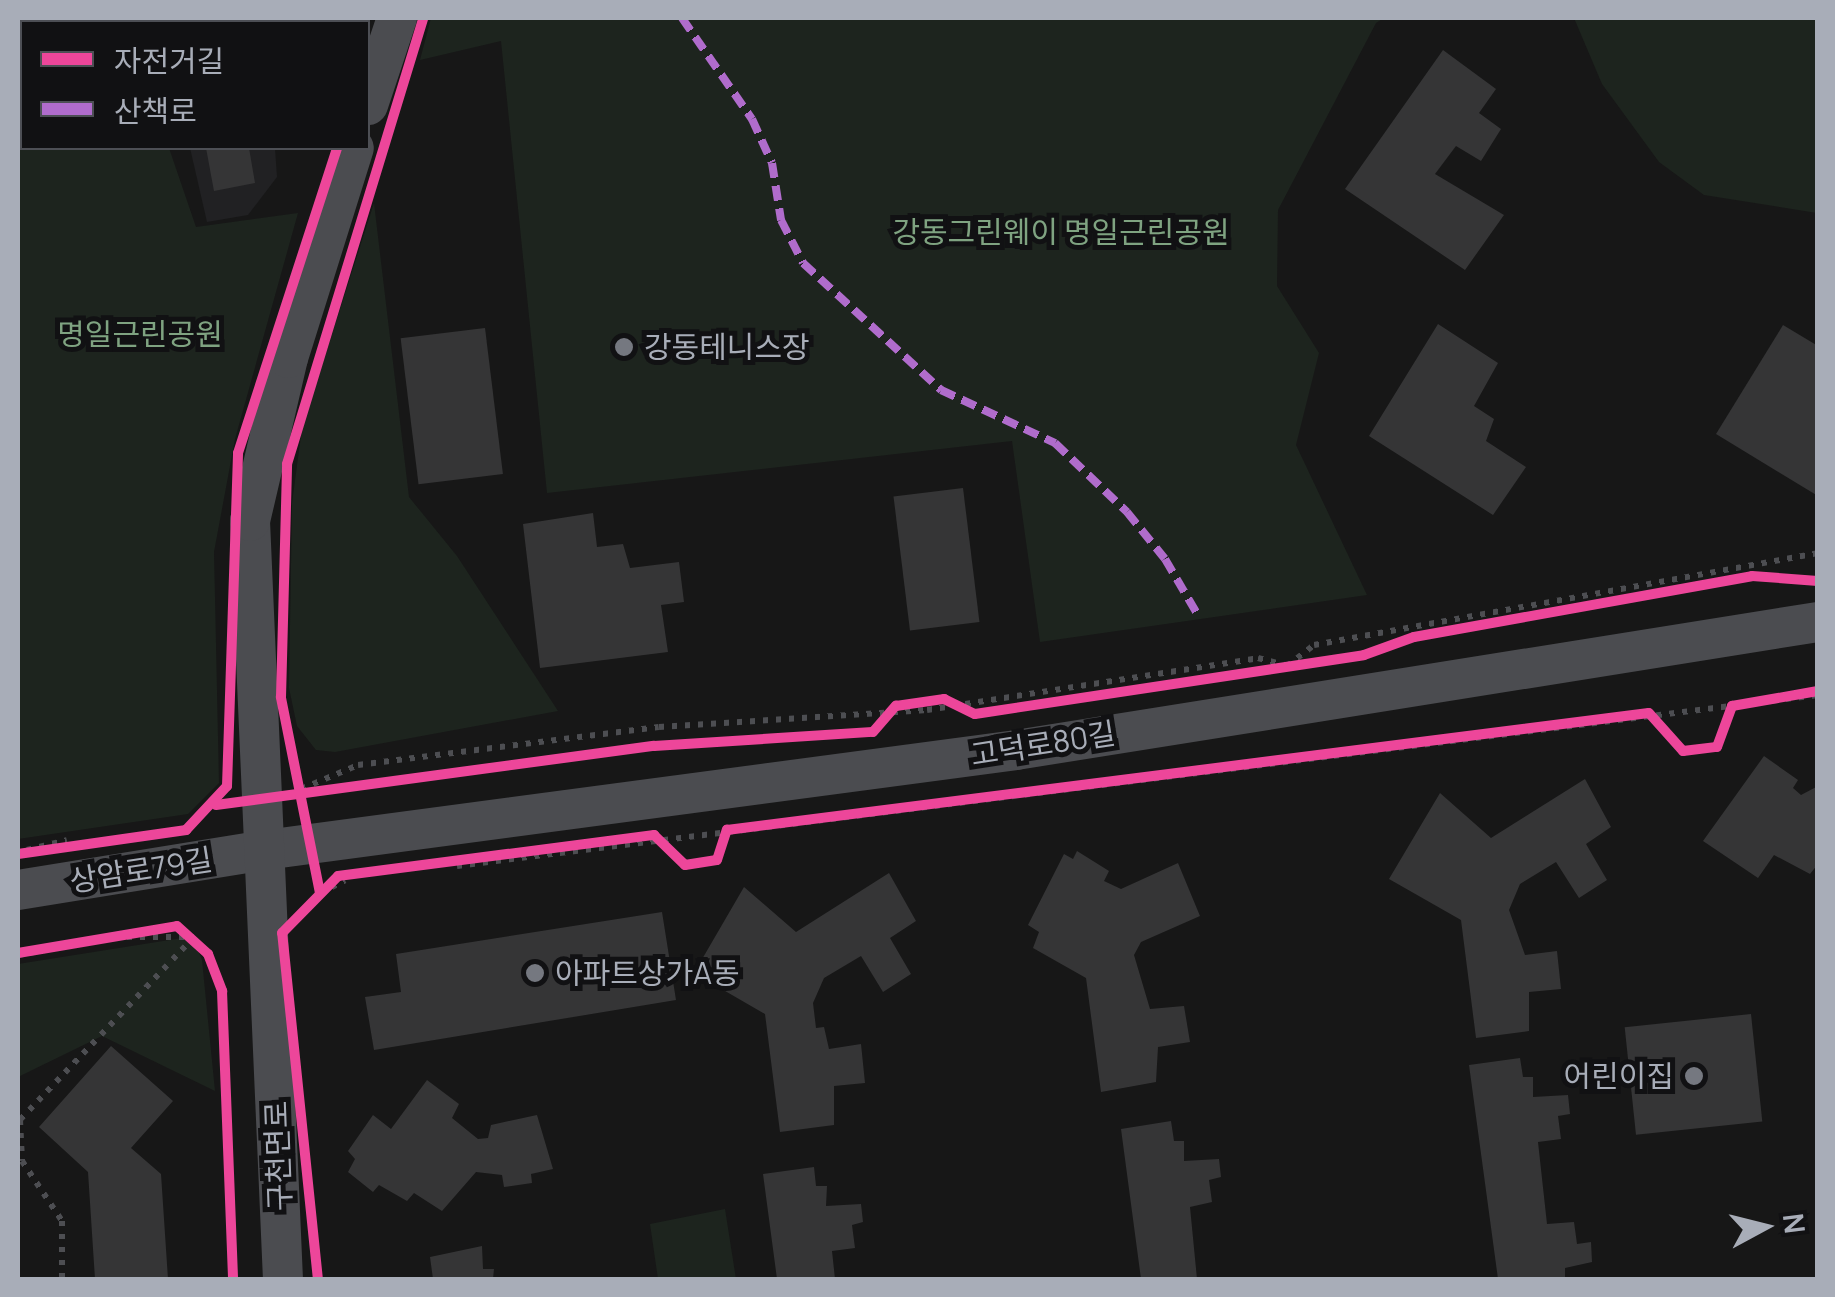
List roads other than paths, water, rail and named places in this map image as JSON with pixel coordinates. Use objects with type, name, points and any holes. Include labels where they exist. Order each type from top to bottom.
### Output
[{"type":"street","points":[[370,100],[398,18]]},
{"type":"street","name":"구천면로","points":[[283,1280],[266,850],[288,786],[250,630],[250,521],[288,358],[353,150]]},
{"type":"street","name":"고덕로80길","points":[[266,850],[1016,750],[1290,685],[1818,622]]},
{"type":"street","name":"상암로79길","points":[[18,890],[266,850]]},
{"type":"place","name":"강동테니스장","points":[[624,347]]},
{"type":"place","name":"아파트상가A동","points":[[535,973]]},
{"type":"place","name":"어린이집","points":[[1694,1076]]},
{"type":"park label","name":"강동그린웨이 명일근린공원","points":[[1061,232]]},
{"type":"park label","name":"명일근린공원","points":[[140,334]]}]
